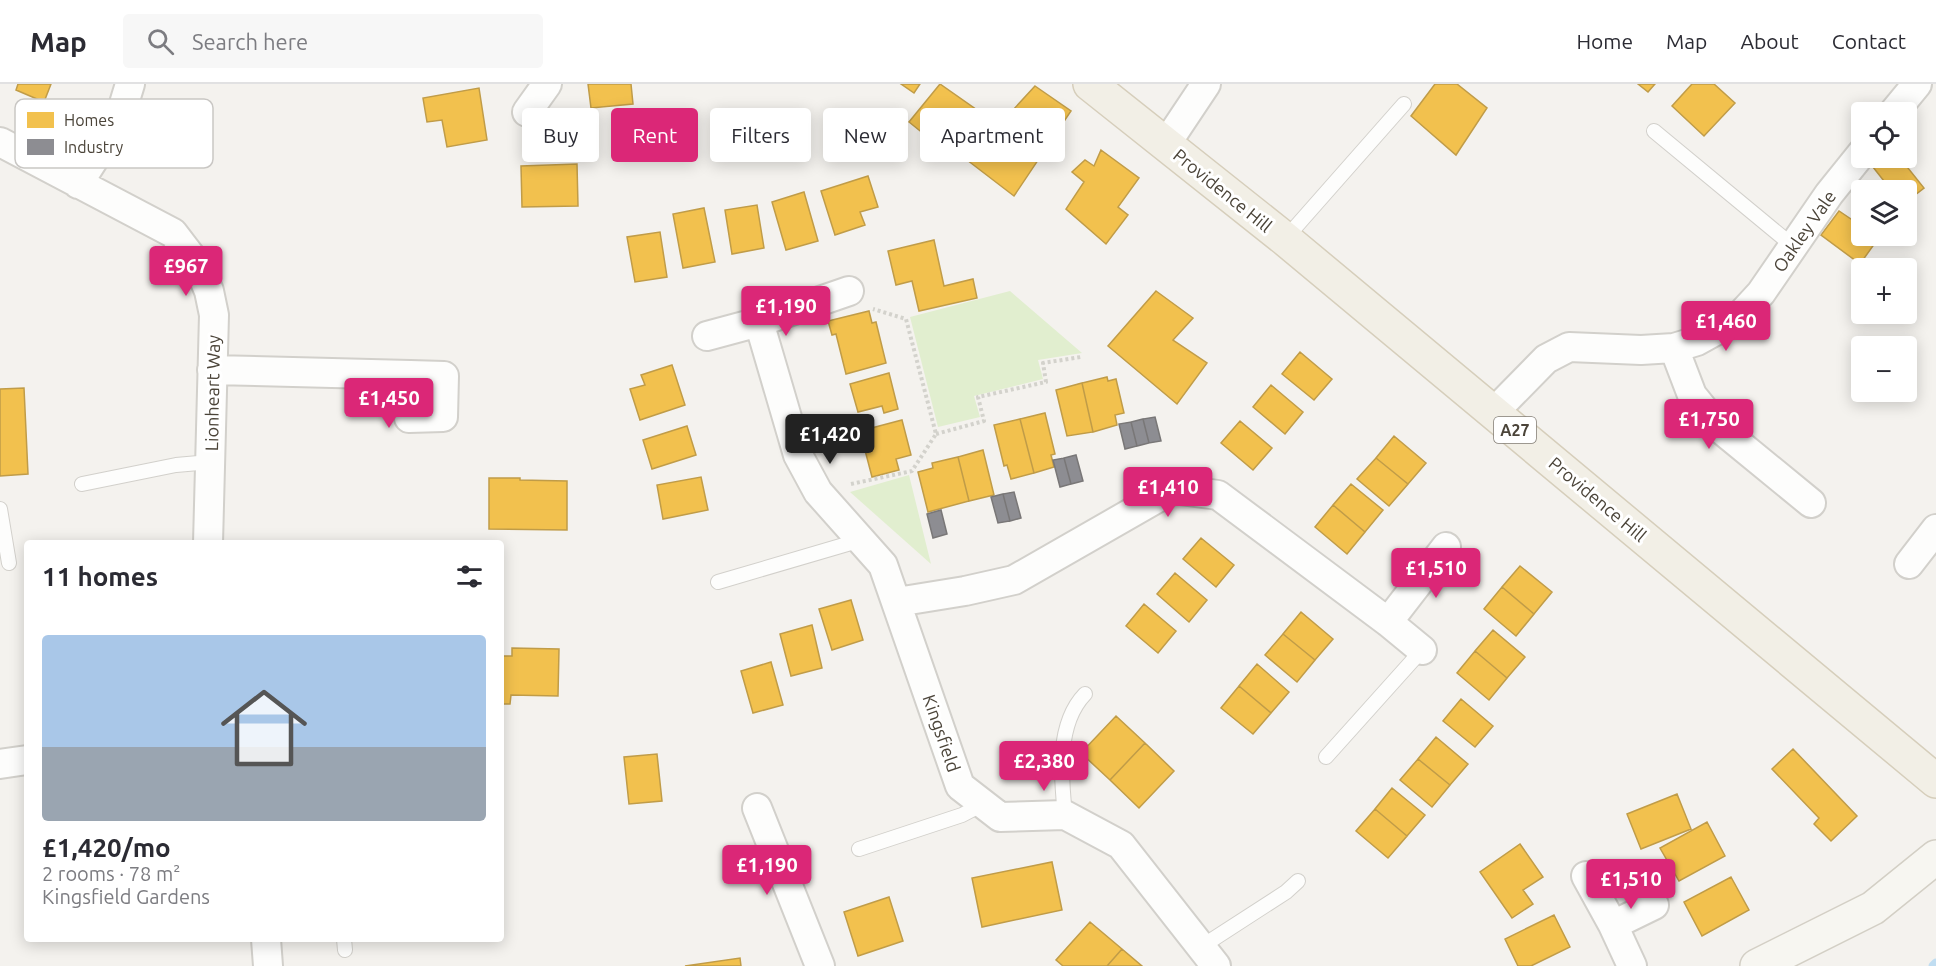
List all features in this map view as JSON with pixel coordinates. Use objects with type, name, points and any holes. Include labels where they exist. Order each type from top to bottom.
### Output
[{"type":"main road","name":"Providence Hill","points":[[1090,84],[1285,239],[1936,781]]},
{"type":"street","points":[[125,99],[130,84]]},
{"type":"street","points":[[530,108],[547,84]]},
{"type":"street","points":[[1166,144],[1206,84]]},
{"type":"street","points":[[1902,102],[1917,84]]},
{"type":"street","name":"Lionheart Way","points":[[0,142],[15,150]]},
{"type":"street","name":"Oakley Vale","points":[[1494,412],[1546,359],[1569,347],[1641,350],[1674,348],[1697,341],[1737,319],[1761,293],[1829,194],[1851,167]]},
{"type":"street","name":"Lionheart Way","points":[[48,168],[173,233],[199,267],[209,291],[214,315],[208,540]]},
{"type":"street","points":[[78,184],[88,168]]},
{"type":"street","points":[[707,336],[759,322],[849,291]]},
{"type":"street","name":"Kingsfield","points":[[759,322],[798,455],[818,492],[883,565],[960,786],[1000,817],[1065,815],[1122,845],[1208,956]]},
{"type":"street","points":[[1674,348],[1692,395],[1716,426],[1810,503]]},
{"type":"street","points":[[212,370],[410,375]]},
{"type":"street","points":[[897,602],[1014,580],[1173,489],[1218,495],[1422,650]]},
{"type":"street","points":[[1909,564],[1936,529]]},
{"type":"street","points":[[1388,622],[1446,548]]},
{"type":"street","points":[[0,764],[24,760]]},
{"type":"street","points":[[758,808],[820,966]]},
{"type":"street","points":[[1756,966],[1873,908],[1936,857]]},
{"type":"street","points":[[1586,876],[1632,966]]},
{"type":"street","points":[[1613,925],[1654,905]]},
{"type":"street","points":[[266,942],[268,966]]},
{"type":"lane","points":[[1285,239],[1404,104]]},
{"type":"lane","points":[[1654,131],[1793,246]]},
{"type":"lane","points":[[82,484],[176,465],[210,462]]},
{"type":"lane","points":[[0,509],[9,563]]},
{"type":"lane","points":[[718,582],[861,540]]},
{"type":"lane","points":[[1326,757],[1422,650]]},
{"type":"lane","points":[[1065,815],[1061,756],[1071,716],[1084,694]]},
{"type":"lane","points":[[860,849],[962,815],[982,804]]},
{"type":"lane","points":[[1208,956],[1298,881]]},
{"type":"path","points":[[849,291],[868,308],[906,319],[936,434]]},
{"type":"path","points":[[818,492],[912,471],[936,434],[984,421],[978,397],[1046,382],[1043,363],[1081,357]]},
{"type":"green space","points":[[1010,291],[1082,353],[1038,360],[1043,379],[974,396],[980,417],[938,427],[910,317]]},
{"type":"green space","points":[[909,475],[931,564],[850,492]]},
{"type":"building: Homes","points":[[18,84],[51,84],[45,99],[37,99],[16,90]]},
{"type":"building: Homes","points":[[588,84],[631,84],[633,104],[591,108]]},
{"type":"building: Homes","points":[[901,84],[920,84],[914,93]]},
{"type":"building: Homes","points":[[940,84],[974,108],[920,108]]},
{"type":"building: Homes","points":[[1435,84],[1457,84],[1487,108],[1456,155],[1411,116]]},
{"type":"building: Homes","points":[[1638,84],[1655,84],[1648,92]]},
{"type":"building: Homes","points":[[1692,84],[1714,84],[1735,103],[1704,136],[1672,106]]},
{"type":"building: Homes","points":[[1035,86],[1071,111],[1065,120],[1065,108],[1015,108]]},
{"type":"building: Homes","points":[[479,88],[487,140],[447,147],[442,120],[427,122],[423,98]]},
{"type":"building: Homes","points":[[920,109],[920,131],[909,122]]},
{"type":"building: Homes","points":[[1101,150],[1139,178],[1118,207],[1128,215],[1106,244],[1066,209],[1084,182],[1072,172],[1085,160],[1094,166]]},
{"type":"building: Homes","points":[[970,162],[1037,162],[1014,196]]},
{"type":"building: Homes","points":[[577,164],[578,206],[522,207],[521,166]]},
{"type":"building: Homes","points":[[1874,168],[1908,168],[1924,188],[1917,193],[1917,180],[1883,180]]},
{"type":"building: Homes","points":[[868,176],[878,207],[860,212],[865,225],[835,235],[821,191]]},
{"type":"building: Homes","points":[[804,192],[818,241],[786,250],[772,202]]},
{"type":"building: Homes","points":[[757,205],[764,248],[732,254],[725,210]]},
{"type":"building: Homes","points":[[704,208],[715,262],[683,268],[673,214]]},
{"type":"building: Homes","points":[[1839,211],[1851,219],[1851,246],[1873,246],[1864,258],[1852,258],[1821,235]]},
{"type":"building: Homes","points":[[660,232],[667,277],[635,282],[627,237]]},
{"type":"building: Homes","points":[[934,240],[944,286],[973,279],[977,298],[919,311],[912,281],[896,285],[888,251]]},
{"type":"building: Homes","points":[[1156,291],[1193,318],[1173,340],[1207,363],[1177,404],[1108,346]]},
{"type":"building: Homes","points":[[869,311],[872,323],[876,322],[886,363],[846,374],[836,334],[832,335],[828,321]]},
{"type":"building: Homes","points":[[1300,352],[1332,379],[1314,400],[1282,374]]},
{"type":"building: Homes","points":[[672,365],[685,405],[640,420],[630,389],[645,385],[641,375]]},
{"type":"building: Homes","points":[[889,373],[898,409],[884,413],[882,406],[858,412],[850,384]]},
{"type":"building: Homes","points":[[1107,377],[1108,381],[1116,379],[1124,413],[1115,415],[1117,425],[1093,432],[1082,383]]},
{"type":"building: Homes","points":[[1082,383],[1093,432],[1067,436],[1056,390]]},
{"type":"building: Homes","points":[[1271,385],[1303,412],[1285,434],[1253,407]]},
{"type":"building: Homes","points":[[24,388],[28,474],[0,476],[0,389]]},
{"type":"building: Homes","points":[[1045,413],[1055,454],[1051,455],[1054,467],[1034,473],[1020,419]]},
{"type":"building: Homes","points":[[1020,419],[1034,473],[1011,479],[1007,465],[1004,466],[994,425]]},
{"type":"building: Homes","points":[[902,420],[911,455],[896,459],[899,470],[872,477],[860,431]]},
{"type":"building: Homes","points":[[1240,421],[1272,448],[1253,470],[1221,443]]},
{"type":"building: Homes","points":[[687,426],[696,455],[652,469],[643,440]]},
{"type":"building: Homes","points":[[1394,436],[1426,463],[1408,484],[1376,458]]},
{"type":"building: Homes","points":[[983,450],[994,495],[969,501],[958,457]]},
{"type":"building: Homes","points":[[958,457],[969,501],[928,512],[918,472],[933,468],[932,463]]},
{"type":"building: Homes","points":[[1376,458],[1408,484],[1389,506],[1357,479]]},
{"type":"building: Homes","points":[[701,477],[708,510],[663,519],[657,485]]},
{"type":"building: Homes","points":[[489,478],[567,481],[567,530],[489,529]]},
{"type":"building: Homes","points":[[1351,484],[1383,510],[1365,532],[1333,505]]},
{"type":"building: Homes","points":[[1333,505],[1365,532],[1347,554],[1315,527]]},
{"type":"building: Homes","points":[[1201,538],[1234,565],[1216,587],[1183,559]]},
{"type":"building: Homes","points":[[1520,566],[1552,592],[1534,614],[1502,587]]},
{"type":"building: Homes","points":[[1175,573],[1207,600],[1189,622],[1157,594]]},
{"type":"building: Homes","points":[[1502,587],[1534,614],[1516,636],[1484,609]]},
{"type":"building: Homes","points":[[851,600],[863,640],[832,650],[819,609]]},
{"type":"building: Homes","points":[[1144,604],[1176,631],[1158,653],[1126,626]]},
{"type":"building: Homes","points":[[1301,612],[1333,639],[1315,660],[1283,634]]},
{"type":"building: Homes","points":[[812,625],[822,668],[791,676],[780,634]]},
{"type":"building: Homes","points":[[1493,630],[1525,657],[1507,678],[1475,651]]},
{"type":"building: Homes","points":[[1283,634],[1315,660],[1297,682],[1265,655]]},
{"type":"building: Homes","points":[[512,648],[559,649],[558,696],[511,695],[510,704],[504,704],[504,656],[512,656]]},
{"type":"building: Homes","points":[[1475,651],[1507,678],[1489,700],[1457,673]]},
{"type":"building: Homes","points":[[771,662],[783,705],[753,713],[741,671]]},
{"type":"building: Homes","points":[[1257,664],[1289,692],[1271,713],[1239,686]]},
{"type":"building: Homes","points":[[1239,686],[1271,713],[1253,734],[1221,708]]},
{"type":"building: Homes","points":[[1461,699],[1493,726],[1475,747],[1443,721]]},
{"type":"building: Homes","points":[[1116,716],[1145,743],[1110,780],[1081,753]]},
{"type":"building: Homes","points":[[1436,737],[1468,764],[1450,785],[1418,759]]},
{"type":"building: Homes","points":[[1145,743],[1174,771],[1139,808],[1110,780]]},
{"type":"building: Homes","points":[[1793,749],[1857,816],[1831,841],[1814,824],[1819,818],[1772,769]]},
{"type":"building: Homes","points":[[657,754],[662,801],[629,804],[624,757]]},
{"type":"building: Homes","points":[[1418,759],[1450,785],[1432,807],[1400,780]]},
{"type":"building: Homes","points":[[1392,788],[1425,815],[1407,836],[1375,809]]},
{"type":"building: Homes","points":[[1677,794],[1691,829],[1641,849],[1627,814]]},
{"type":"building: Homes","points":[[1375,809],[1407,836],[1388,858],[1356,831]]},
{"type":"building: Homes","points":[[1707,822],[1725,856],[1679,881],[1660,848]]},
{"type":"building: Homes","points":[[1520,844],[1543,877],[1523,890],[1533,904],[1512,918],[1480,872]]},
{"type":"building: Homes","points":[[1052,862],[1062,910],[982,927],[972,878]]},
{"type":"building: Homes","points":[[1731,877],[1749,910],[1702,936],[1684,902]]},
{"type":"building: Homes","points":[[889,897],[903,941],[858,956],[844,912]]},
{"type":"building: Homes","points":[[1554,915],[1570,947],[1531,966],[1518,966],[1505,939]]},
{"type":"building: Homes","points":[[1090,922],[1122,949],[1107,966],[1063,966],[1056,960]]},
{"type":"building: Homes","points":[[1122,949],[1142,966],[1107,966]]},
{"type":"building: Homes","points":[[740,958],[741,966],[685,966]]},
{"type":"building: Industry","points":[[1155,417],[1161,441],[1149,443],[1143,419]]},
{"type":"building: Industry","points":[[1143,419],[1149,443],[1137,446],[1131,422]]},
{"type":"building: Industry","points":[[1131,422],[1137,446],[1125,449],[1119,424]]},
{"type":"building: Industry","points":[[1076,455],[1083,481],[1071,484],[1064,458]]},
{"type":"building: Industry","points":[[1064,458],[1071,484],[1060,487],[1053,460]]},
{"type":"building: Industry","points":[[1014,492],[1021,518],[1010,521],[1003,494]]},
{"type":"building: Industry","points":[[1003,494],[1010,521],[998,523],[991,497]]},
{"type":"building: Industry","points":[[941,510],[947,534],[933,538],[927,514]]},
{"type":"waterway","points":[[1933,966],[1936,963]]}]
